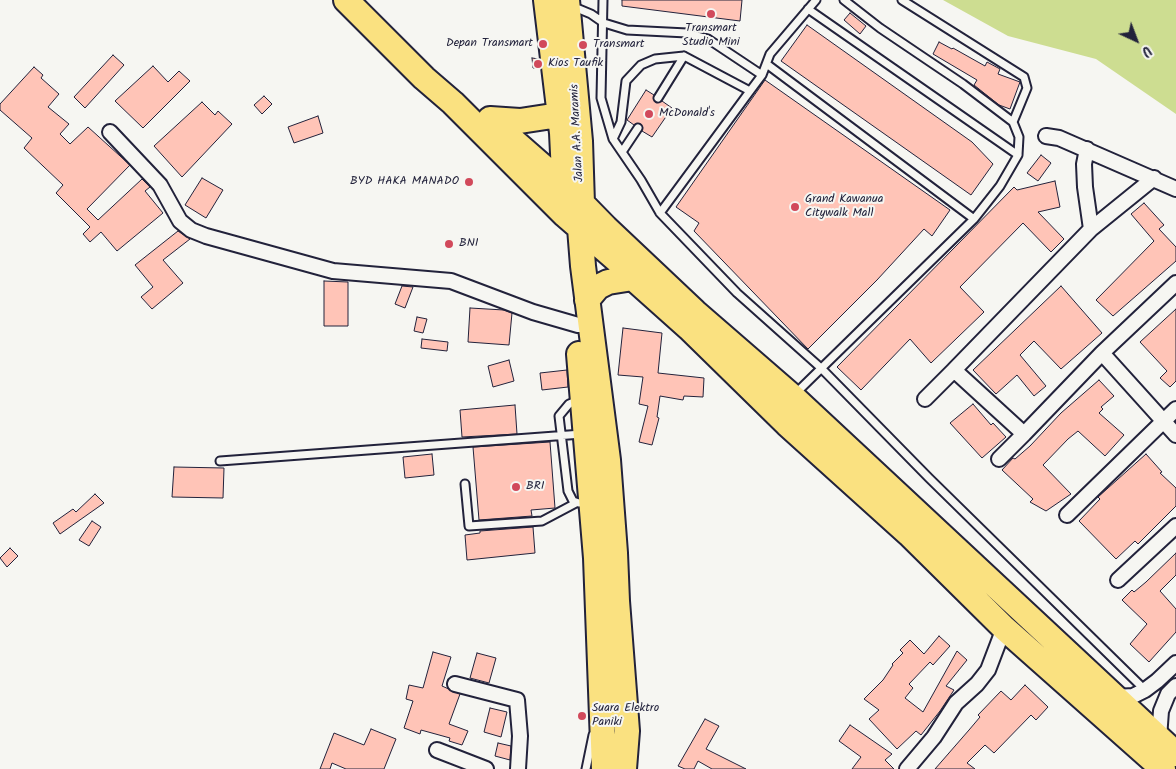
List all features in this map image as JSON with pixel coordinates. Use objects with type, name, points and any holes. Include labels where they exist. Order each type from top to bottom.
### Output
[{"type":"highway","points":[[346,0],[431,74],[490,119],[564,185]]},
{"type":"highway","points":[[367,0],[431,74],[453,103],[576,216],[633,278],[689,328],[787,424],[909,534],[1004,628],[1162,769]]},
{"type":"highway","points":[[546,0],[562,133],[564,185],[576,216],[578,325],[585,434],[584,503],[597,568],[606,758],[604,769]]},
{"type":"highway","name":"Jalan A.A. Maramis","points":[[568,4],[581,164],[576,216],[608,460],[616,553],[627,731],[624,769]]},
{"type":"highway","points":[[490,119],[520,121],[559,115]]},
{"type":"highway","points":[[581,164],[618,239]]},
{"type":"highway","points":[[576,216],[618,239],[695,312],[793,396],[1176,754]]},
{"type":"highway","points":[[588,300],[598,287],[608,282],[633,278]]},
{"type":"street","points":[[110,132],[160,186],[180,221],[191,230],[206,236],[333,271],[451,282],[533,312],[578,325]]},
{"type":"street","points":[[1046,136],[1059,138],[1087,149],[1176,189]]},
{"type":"street","points":[[1087,149],[1084,164],[1085,187],[1091,229]]},
{"type":"street","points":[[925,399],[1091,229],[1154,178]]},
{"type":"street","points":[[1000,459],[1102,353],[1176,282]]},
{"type":"street","points":[[1102,353],[1176,435]]},
{"type":"street","points":[[954,370],[1024,434]]},
{"type":"street","points":[[1066,515],[1176,409]]},
{"type":"street","points":[[1118,580],[1176,526]]},
{"type":"street","points":[[907,769],[934,737],[956,702],[977,684],[988,670],[1004,628]]},
{"type":"street","points":[[1115,697],[1132,696],[1144,690],[1157,681],[1176,663]]},
{"type":"street","points":[[454,684],[517,700],[520,736],[518,769]]},
{"type":"street","points":[[1159,738],[1159,722],[1163,707],[1168,694],[1176,686]]},
{"type":"street","points":[[1144,690],[1163,707]]},
{"type":"street","points":[[437,750],[486,769]]},
{"type":"lane","points":[[603,0],[601,98],[613,139],[641,180],[660,213],[737,293],[821,368],[929,478],[1144,690]]},
{"type":"lane","points":[[660,213],[762,75],[768,65],[770,54],[816,0]]},
{"type":"lane","points":[[793,396],[974,219],[1000,186],[1018,155],[1019,137],[1013,122],[963,84],[880,28],[844,0]]},
{"type":"lane","points":[[902,0],[1024,76],[1027,88],[1013,122]]},
{"type":"lane","points":[[568,4],[604,22],[627,30],[687,33],[708,39],[762,75]]},
{"type":"lane","points":[[808,9],[1018,155]]},
{"type":"lane","points":[[613,139],[621,122],[626,81],[641,65],[655,59],[684,56],[750,90]]},
{"type":"lane","points":[[658,98],[684,56]]},
{"type":"lane","points":[[768,65],[974,219]]},
{"type":"lane","points":[[622,152],[638,128]]},
{"type":"lane","points":[[582,400],[568,404],[560,412],[568,491],[573,501],[584,503]]},
{"type":"lane","points":[[220,461],[585,434]]},
{"type":"lane","points":[[465,484],[469,526],[542,521],[584,503]]},
{"type":"lane","points":[[586,769],[596,719]]},
{"type":"green space","points":[[943,0],[1176,0],[1176,114],[1096,59],[1008,36]]},
{"type":"building","name":"Transmart Studio Mini","points":[[622,0],[742,0],[740,21],[622,6]]},
{"type":"building","points":[[850,13],[866,26],[860,34],[844,20]]},
{"type":"building","points":[[807,25],[972,142],[993,164],[971,195],[781,61]]},
{"type":"building","points":[[939,42],[985,66],[987,62],[1000,69],[998,74],[1020,82],[1010,109],[999,105],[974,85],[977,80],[933,54]]},
{"type":"building","points":[[113,55],[124,65],[85,108],[74,97]]},
{"type":"building","name":"Kios Taufik","points":[[532,58],[539,59],[540,68],[533,68]]},
{"type":"building","points":[[153,66],[168,82],[179,71],[190,81],[143,128],[115,101]]},
{"type":"building","points":[[34,67],[43,75],[41,78],[59,94],[48,107],[69,124],[60,134],[70,144],[88,127],[130,165],[87,209],[98,220],[142,179],[150,187],[145,191],[163,213],[117,251],[101,232],[90,242],[83,234],[90,227],[56,193],[63,185],[24,148],[32,138],[0,110],[0,104]]},
{"type":"building","points":[[765,80],[950,210],[932,236],[924,229],[877,280],[808,349],[694,231],[699,223],[676,207]]},
{"type":"building","name":"McDonald's","points":[[646,90],[654,95],[655,102],[662,101],[672,108],[652,137],[642,131],[641,124],[634,125],[627,120]]},
{"type":"building","points":[[264,96],[272,104],[262,114],[254,105]]},
{"type":"building","points":[[202,102],[215,115],[218,111],[232,124],[182,177],[154,146]]},
{"type":"building","points":[[318,116],[323,133],[294,143],[288,127]]},
{"type":"building","points":[[1041,155],[1051,163],[1038,181],[1027,173]]},
{"type":"building","points":[[202,178],[223,190],[206,218],[185,205]]},
{"type":"building","points":[[1055,181],[1060,207],[1038,212],[1064,239],[1051,252],[1023,223],[960,287],[984,312],[931,363],[910,339],[861,390],[837,367],[1014,187],[1017,190]]},
{"type":"building","points":[[1144,203],[1164,225],[1159,229],[1176,247],[1176,261],[1113,316],[1096,300],[1154,241],[1131,214]]},
{"type":"building","points":[[178,231],[190,239],[163,260],[183,283],[152,309],[141,297],[153,287],[135,265]]},
{"type":"building","points":[[324,281],[348,282],[348,326],[324,326]]},
{"type":"building","points":[[402,286],[413,287],[405,308],[395,304]]},
{"type":"building","points":[[1061,286],[1102,333],[1061,369],[1034,341],[1020,355],[1046,386],[1034,396],[1017,375],[996,394],[973,370]]},
{"type":"building","points":[[470,308],[504,310],[512,313],[509,345],[468,342]]},
{"type":"building","points":[[1176,309],[1176,381],[1170,387],[1160,378],[1167,371],[1140,342]]},
{"type":"building","points":[[417,317],[427,319],[423,333],[414,331]]},
{"type":"building","points":[[623,328],[662,333],[658,373],[704,378],[703,397],[684,396],[683,400],[660,396],[657,417],[659,418],[652,445],[639,442],[648,406],[639,404],[643,377],[618,375]]},
{"type":"building","points":[[422,339],[448,342],[447,351],[421,348]]},
{"type":"building","points":[[509,360],[514,381],[493,387],[488,366]]},
{"type":"building","points":[[567,370],[568,387],[542,390],[540,373]]},
{"type":"building","points":[[1099,380],[1114,396],[1101,407],[1103,409],[1099,413],[1124,435],[1105,456],[1078,431],[1068,439],[1043,465],[1071,494],[1046,511],[1030,502],[1033,499],[1002,470],[1013,458],[1015,459],[1030,446],[1061,413]]},
{"type":"building","points":[[973,404],[991,425],[993,423],[1006,437],[982,458],[950,423]]},
{"type":"building","points":[[515,405],[517,434],[462,437],[460,410]]},
{"type":"building","points":[[550,442],[555,508],[531,510],[532,516],[479,520],[473,447]]},
{"type":"building","points":[[432,454],[434,475],[405,478],[403,457]]},
{"type":"building","points":[[1146,454],[1162,472],[1160,473],[1176,488],[1176,506],[1138,544],[1135,541],[1116,559],[1079,521],[1100,499],[1098,497]]},
{"type":"building","points":[[174,467],[224,468],[223,498],[172,497]]},
{"type":"building","points":[[95,494],[104,503],[60,534],[53,523],[73,509],[76,512]]},
{"type":"building","points":[[92,521],[101,527],[89,546],[79,540]]},
{"type":"building","points":[[533,527],[535,553],[467,560],[465,535],[480,533],[480,531]]},
{"type":"building","points":[[10,548],[18,556],[7,567],[0,558]]},
{"type":"building","points":[[1176,553],[1176,575],[1160,591],[1176,609],[1176,632],[1149,662],[1130,644],[1147,624],[1122,600],[1132,590],[1134,592],[1146,582]]},
{"type":"building","points":[[939,636],[950,646],[933,665],[930,662],[909,684],[913,688],[905,698],[923,712],[957,651],[967,660],[946,686],[954,690],[940,711],[921,735],[916,731],[897,749],[869,719],[879,710],[864,699],[883,680],[892,664],[903,653],[900,650],[910,640],[924,654]]},
{"type":"building","points":[[433,652],[451,657],[442,686],[460,694],[449,724],[468,731],[462,745],[449,741],[450,738],[421,730],[420,734],[404,728],[413,701],[406,699],[409,685],[423,688]]},
{"type":"building","points":[[477,653],[496,658],[489,683],[470,678]]},
{"type":"building","points":[[1025,685],[1048,707],[1036,720],[1031,715],[994,753],[985,745],[967,763],[975,769],[935,769],[980,717],[978,715],[1001,691],[1011,700]]},
{"type":"building","points":[[490,708],[507,712],[501,737],[484,732]]},
{"type":"building","points":[[705,719],[719,726],[706,749],[746,769],[712,769],[698,761],[694,769],[685,769],[678,766]]},
{"type":"building","points":[[850,725],[892,754],[885,760],[894,769],[852,769],[861,757],[839,741]]},
{"type":"building","points":[[371,729],[396,739],[384,769],[346,769],[332,763],[330,769],[320,769],[334,733],[364,745]]},
{"type":"building","points":[[498,743],[511,746],[510,760],[495,756]]},
{"type":"place","name":"Transmart Studio Mini","points":[[711,14]]},
{"type":"place","name":"Depan Transmart","points":[[543,44]]},
{"type":"place","name":"Transmart","points":[[583,45]]},
{"type":"place","name":"Kios Taufik","points":[[538,64]]},
{"type":"place","name":"McDonald's","points":[[649,114]]},
{"type":"place","name":"BYD HAKA MANADO","points":[[469,182]]},
{"type":"place","name":"Grand Kawanua Citywalk Mall","points":[[795,207]]},
{"type":"place","name":"BNI","points":[[449,244]]},
{"type":"place","name":"BRI","points":[[516,487]]},
{"type":"place","name":"Suara Elektro Paniki","points":[[582,716]]}]
